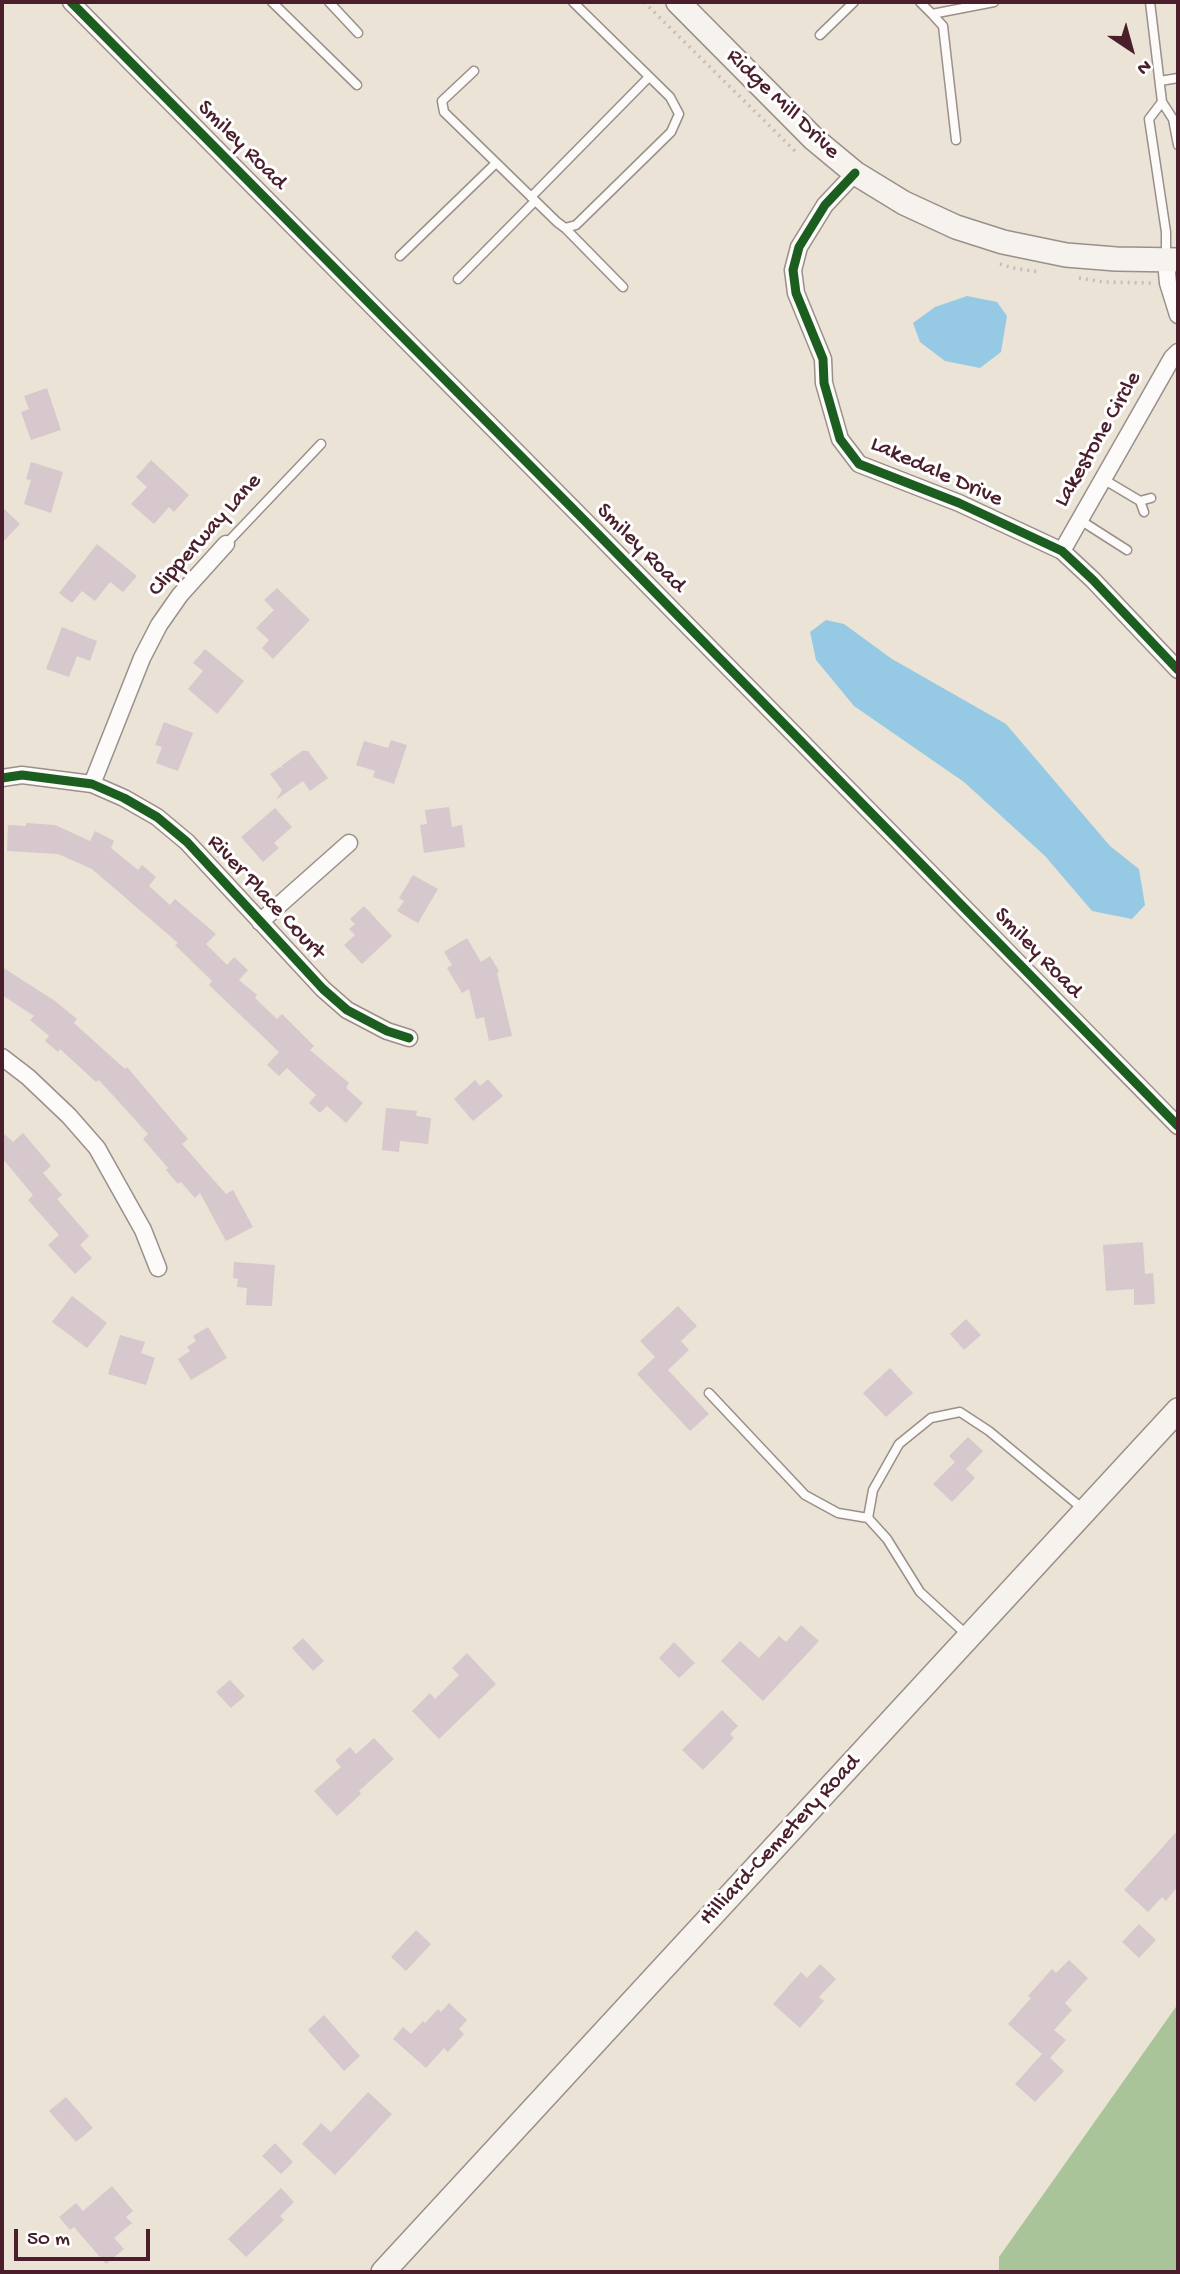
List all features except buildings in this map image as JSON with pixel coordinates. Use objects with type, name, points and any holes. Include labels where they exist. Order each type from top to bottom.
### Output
[{"type":"main road","name":"Ridge Mill Drive","points":[[678,2],[790,117],[855,173],[880,190],[956,227],[1003,242],[1066,255],[1172,261]]},
{"type":"main road","name":"Hilliard-Cemetery Road","points":[[383,2272],[1178,1410]]},
{"type":"street","name":"Smiley Road","points":[[71,2],[1178,1126]]},
{"type":"street","name":"Lakedale Drive","points":[[855,173],[819,216],[799,247],[793,270],[796,293],[823,359],[824,383],[840,439],[859,464],[959,503],[1062,551],[1178,670]]},
{"type":"street","points":[[1172,261],[1176,306]]},
{"type":"street","name":"Lakestone Circle","points":[[1062,551],[1172,358],[1178,352]]},
{"type":"street","name":"Clipperway Lane","points":[[92,784],[142,658],[159,625],[180,595],[226,544]]},
{"type":"street","name":"River Place Court","points":[[2,778],[22,775],[92,784],[124,797],[157,817],[187,842],[323,989],[347,1010],[387,1031],[409,1038]]},
{"type":"street","points":[[260,922],[349,844]]},
{"type":"street","points":[[2,1057],[28,1077],[69,1116],[97,1148],[143,1230],[158,1268]]},
{"type":"lane","points":[[272,2],[358,86]]},
{"type":"lane","points":[[329,2],[358,33]]},
{"type":"lane","points":[[565,228],[576,225],[671,132],[679,114],[670,97],[573,2]]},
{"type":"lane","points":[[820,35],[855,2]]},
{"type":"lane","points":[[920,2],[943,26],[956,140]]},
{"type":"lane","points":[[932,14],[994,2]]},
{"type":"lane","points":[[1150,2],[1162,102],[1173,119],[1178,145]]},
{"type":"lane","points":[[474,71],[442,101],[444,112],[623,287]]},
{"type":"lane","points":[[458,279],[649,77]]},
{"type":"lane","points":[[1160,81],[1178,78]]},
{"type":"lane","points":[[1162,102],[1149,119],[1172,261]]},
{"type":"lane","points":[[400,256],[496,163]]},
{"type":"lane","name":"Clipperway Lane","points":[[226,544],[321,444]]},
{"type":"lane","points":[[1103,479],[1140,501],[1144,512]]},
{"type":"lane","points":[[1140,501],[1151,498]]},
{"type":"lane","points":[[1080,520],[1127,550]]},
{"type":"lane","points":[[709,1393],[805,1495],[838,1513],[868,1518],[887,1539],[920,1592],[970,1637]]},
{"type":"lane","points":[[868,1518],[873,1490],[899,1444],[931,1418],[960,1412],[989,1431],[1085,1511]]},
{"type":"green space","points":[[1178,2004],[1178,2272],[999,2272],[999,2257]]},
{"type":"water","points":[[967,296],[997,302],[1007,316],[1001,352],[980,368],[945,361],[920,342],[913,323],[935,307]]},
{"type":"water","points":[[826,620],[844,624],[892,659],[1006,724],[1110,846],[1139,869],[1145,905],[1132,919],[1092,911],[1045,856],[964,782],[854,706],[816,660],[810,632]]},
{"type":"cycle path","points":[[71,2],[1178,1126]]},
{"type":"cycle path","points":[[855,173],[825,205],[799,247],[793,270],[796,293],[823,359],[824,383],[840,439],[859,464],[959,503],[1062,551],[1178,670]]},
{"type":"cycle path","points":[[2,778],[22,775],[92,784],[157,817],[187,842],[323,989],[347,1010],[387,1031],[409,1038]]}]
